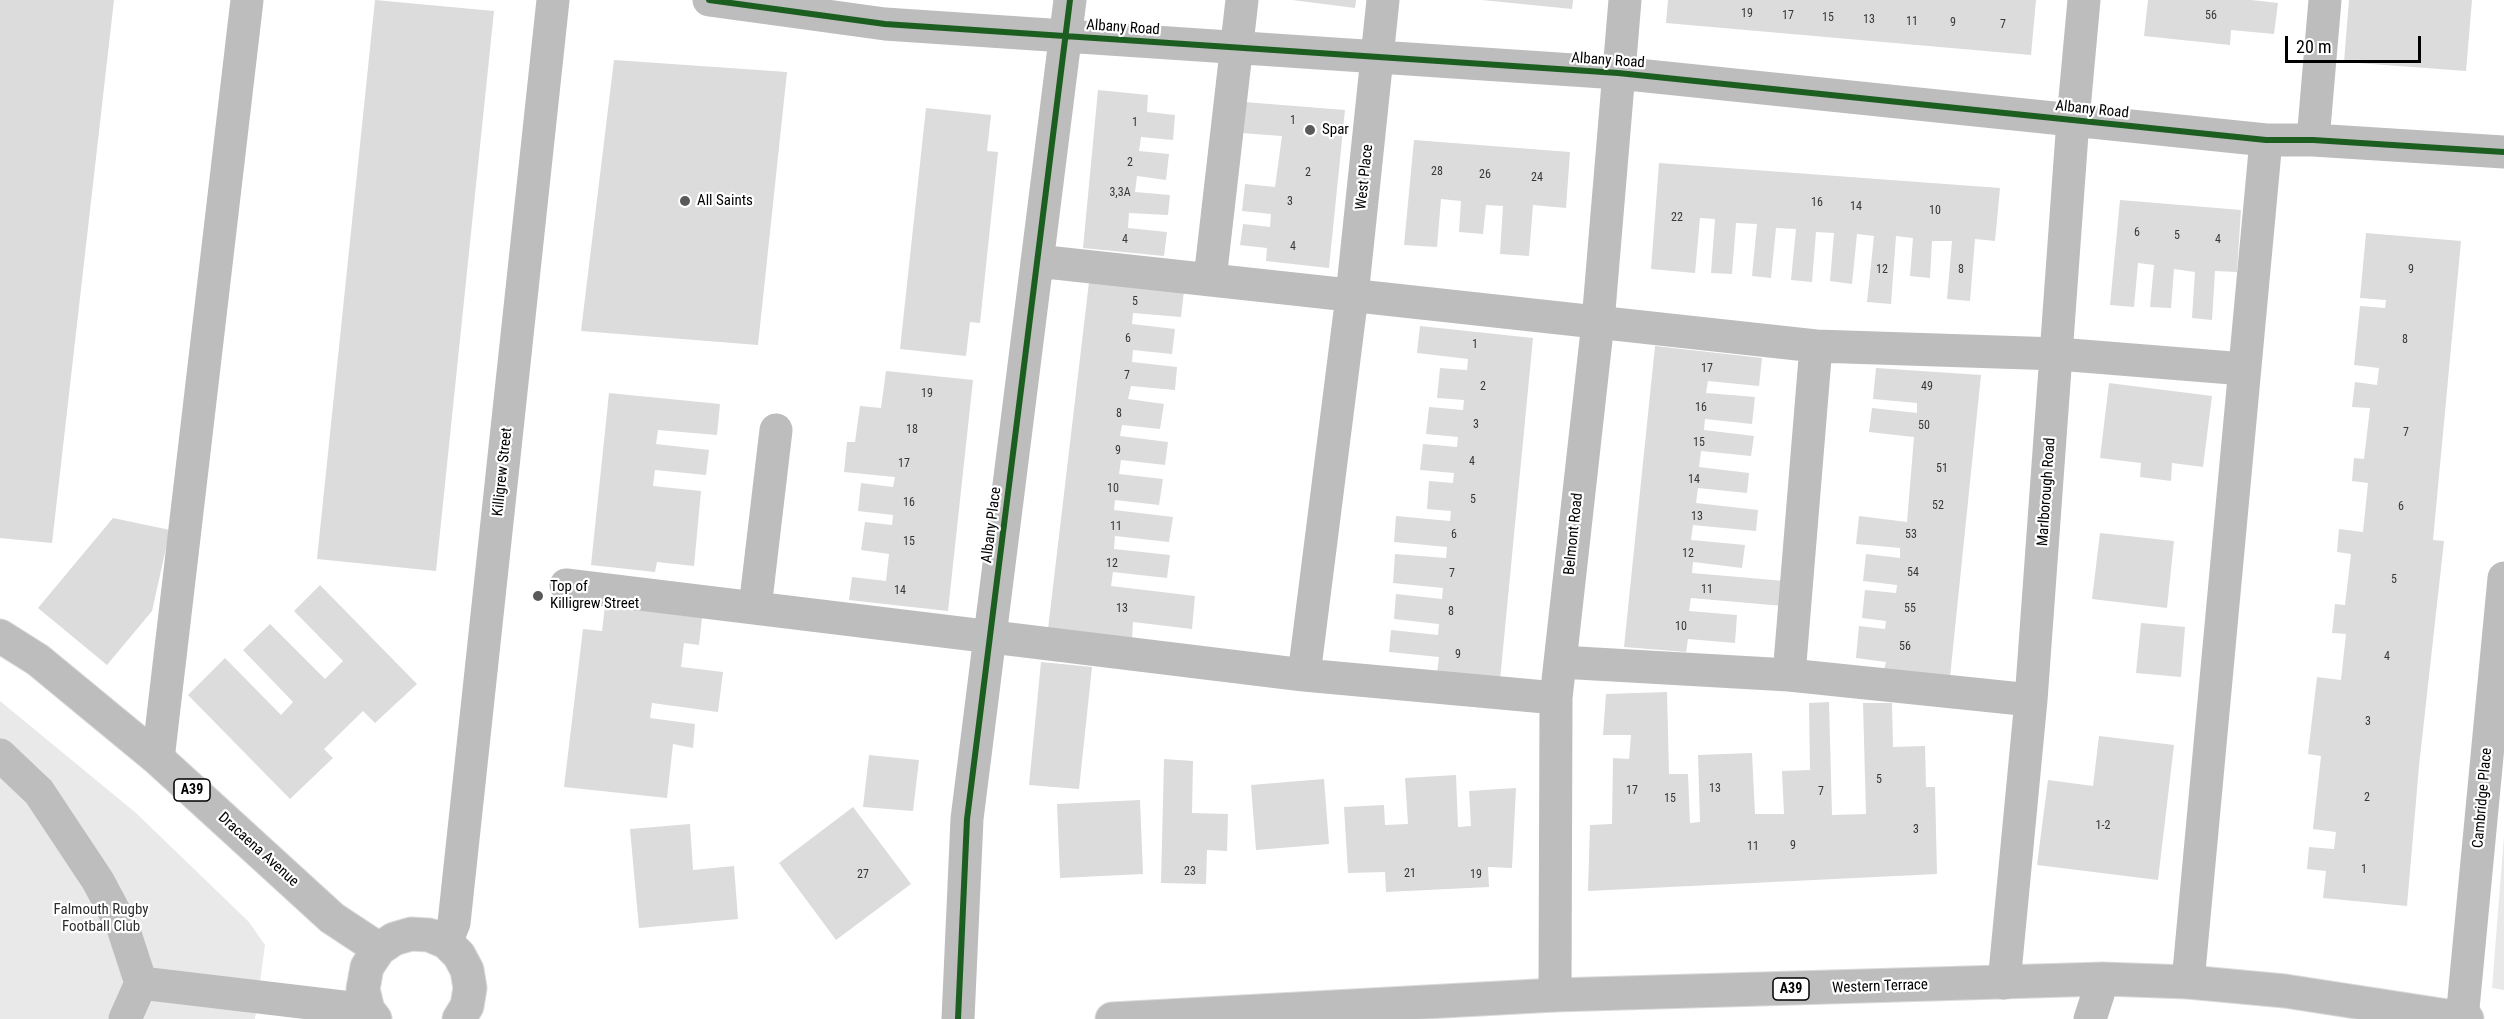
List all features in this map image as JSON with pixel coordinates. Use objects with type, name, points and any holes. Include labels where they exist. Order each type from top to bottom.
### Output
[{"type":"street","points":[[158,759],[247,0]]},
{"type":"street","name":"Killigrew Street","points":[[446,942],[454,923],[553,0]]},
{"type":"street","name":"Albany Road","points":[[709,0],[886,12],[1067,36],[1618,73],[2266,140],[2313,140],[2504,152]]},
{"type":"street","name":"Albany Place","points":[[958,1019],[967,819],[1070,0]]},
{"type":"street","points":[[1210,279],[1242,0]]},
{"type":"street","name":"West Place","points":[[1304,675],[1352,296],[1383,0]]},
{"type":"street","name":"Belmont Road","points":[[1555,995],[1556,698],[1598,322],[1625,0]]},
{"type":"street","name":"Marlborough Road","points":[[2004,983],[2031,700],[2058,354],[2073,120],[2084,0]]},
{"type":"street","points":[[2313,140],[2325,0]]},
{"type":"street","points":[[2188,982],[2266,140]]},
{"type":"street","points":[[1037,261],[1816,346],[2058,354],[2244,369]]},
{"type":"street","points":[[1789,675],[1816,346]]},
{"type":"street","points":[[755,608],[776,430]]},
{"type":"street","name":"Cambridge Place","points":[[2459,1018],[2504,578]]},
{"type":"street","points":[[566,585],[1304,675],[1556,698]]},
{"type":"street","name":"Dracaena Avenue","points":[[0,636],[38,660],[158,759],[332,918],[379,949]]},
{"type":"street","points":[[1560,662],[1789,675],[2031,700]]},
{"type":"street","points":[[0,755],[39,792],[98,881],[123,928],[141,983],[125,1019]]},
{"type":"street","points":[[141,983],[372,1015],[363,989],[367,967],[379,949],[394,939],[411,934],[429,935],[446,942],[459,955],[467,970],[471,1015]]},
{"type":"street","points":[[2090,1019],[2103,979]]},
{"type":"street","name":"Western Terrace","points":[[1112,1019],[1555,995],[2103,979],[2188,982],[2284,991],[2459,1018]]},
{"type":"green space","name":"Falmouth Rugby Football Club","points":[[0,701],[136,813],[249,922],[265,945],[255,1019],[0,1019]]},
{"type":"green space","points":[[2504,836],[2504,990],[2492,988]]},
{"type":"building","points":[[0,0],[114,0],[52,543],[0,538]]},
{"type":"building","points":[[375,0],[494,11],[436,571],[317,559]]},
{"type":"building","points":[[1292,0],[1356,0],[1355,8]]},
{"type":"building","points":[[1482,0],[1573,0],[1572,9]]},
{"type":"building","points":[[1668,0],[2036,0],[2031,55],[1666,23]]},
{"type":"building","points":[[2148,0],[2251,0],[2278,3],[2274,34],[2231,30],[2230,45],[2144,36]]},
{"type":"building","points":[[2349,0],[2472,0],[2466,71],[2344,62]]},
{"type":"building","name":"All Saints","points":[[614,60],[787,72],[758,345],[581,331]]},
{"type":"building","points":[[1098,90],[1148,95],[1147,112],[1175,115],[1173,140],[1141,137],[1139,151],[1169,154],[1166,180],[1137,176],[1135,192],[1170,195],[1168,215],[1129,213],[1128,228],[1167,232],[1164,256],[1083,248]]},
{"type":"building","points":[[1244,102],[1345,110],[1329,268],[1266,261],[1267,248],[1240,245],[1243,224],[1270,227],[1271,214],[1242,211],[1245,184],[1275,187],[1282,136],[1241,133]]},
{"type":"building","points":[[926,108],[991,115],[987,151],[998,152],[980,323],[970,322],[966,356],[900,349]]},
{"type":"building","points":[[1414,140],[1570,152],[1566,208],[1533,205],[1529,256],[1500,254],[1503,206],[1486,205],[1483,234],[1459,232],[1461,201],[1441,199],[1437,247],[1404,245]]},
{"type":"building","points":[[1659,163],[2000,188],[1995,241],[1975,239],[1970,301],[1947,299],[1952,241],[1932,241],[1930,278],[1910,276],[1913,238],[1896,236],[1891,304],[1867,302],[1874,236],[1857,234],[1852,284],[1830,281],[1834,233],[1816,232],[1812,282],[1791,280],[1796,229],[1776,228],[1771,278],[1752,276],[1757,224],[1736,223],[1732,274],[1711,273],[1715,219],[1700,218],[1695,273],[1651,269]]},
{"type":"building","points":[[2120,200],[2241,210],[2237,272],[2215,271],[2212,320],[2192,318],[2195,272],[2174,269],[2171,308],[2150,307],[2154,265],[2138,263],[2134,307],[2110,305]]},
{"type":"building","points":[[2366,233],[2461,241],[2433,540],[2444,541],[2419,766],[2407,906],[2323,898],[2326,871],[2307,869],[2309,847],[2334,849],[2336,832],[2313,829],[2321,756],[2308,754],[2317,677],[2341,680],[2346,634],[2332,633],[2335,604],[2345,605],[2351,554],[2337,552],[2339,529],[2363,532],[2368,483],[2352,481],[2354,458],[2364,459],[2370,408],[2352,407],[2355,382],[2377,385],[2379,368],[2354,365],[2360,306],[2385,308],[2386,300],[2360,298]]},
{"type":"building","points":[[1089,282],[1184,291],[1181,317],[1133,313],[1132,324],[1175,329],[1172,354],[1133,350],[1132,362],[1177,367],[1175,390],[1131,386],[1128,399],[1164,404],[1160,429],[1122,425],[1120,436],[1168,442],[1165,465],[1121,460],[1119,474],[1163,479],[1159,505],[1115,500],[1114,510],[1173,517],[1169,542],[1115,536],[1114,549],[1170,555],[1167,578],[1113,572],[1111,586],[1195,596],[1192,629],[1133,622],[1132,639],[1048,629]]},
{"type":"building","points":[[1420,326],[1533,338],[1500,680],[1437,673],[1439,657],[1389,652],[1391,630],[1438,635],[1439,624],[1394,619],[1396,594],[1442,599],[1443,588],[1393,583],[1395,554],[1446,558],[1447,547],[1394,542],[1396,516],[1450,521],[1451,511],[1427,509],[1429,481],[1453,483],[1454,473],[1420,470],[1423,444],[1457,447],[1458,437],[1426,434],[1429,407],[1463,410],[1464,400],[1437,398],[1440,368],[1467,370],[1468,359],[1417,353]]},
{"type":"building","points":[[1655,346],[1762,358],[1759,386],[1708,381],[1706,393],[1755,397],[1752,424],[1705,419],[1704,430],[1754,436],[1751,456],[1701,451],[1699,467],[1749,473],[1747,493],[1698,488],[1696,503],[1758,510],[1756,531],[1693,525],[1691,540],[1745,545],[1742,568],[1693,562],[1692,573],[1785,581],[1783,606],[1691,598],[1689,611],[1737,615],[1735,643],[1688,639],[1686,652],[1624,647]]},
{"type":"building","points":[[1876,368],[1981,375],[1950,677],[1884,670],[1886,662],[1856,658],[1859,626],[1885,629],[1886,621],[1862,618],[1865,590],[1896,593],[1897,585],[1863,581],[1866,554],[1900,558],[1900,548],[1856,544],[1859,516],[1907,522],[1914,437],[1869,432],[1872,408],[1917,413],[1917,403],[1873,399]]},
{"type":"building","points":[[886,371],[973,380],[948,611],[849,600],[852,577],[886,581],[889,554],[861,550],[865,522],[892,525],[893,515],[858,511],[861,483],[893,487],[895,477],[844,472],[847,442],[855,442],[860,406],[881,408]]},
{"type":"building","points":[[2109,383],[2212,396],[2203,467],[2172,463],[2171,481],[2140,477],[2141,463],[2100,458]]},
{"type":"building","points":[[609,393],[720,404],[717,435],[658,430],[656,444],[709,450],[706,475],[655,470],[653,486],[701,491],[694,566],[657,562],[655,572],[591,565]]},
{"type":"building","points":[[113,518],[170,530],[152,611],[107,665],[38,608]]},
{"type":"building","points":[[2100,533],[2174,541],[2167,608],[2092,599]]},
{"type":"building","points":[[320,585],[417,684],[375,723],[363,711],[324,749],[333,758],[290,799],[188,695],[225,658],[281,715],[293,702],[243,650],[270,624],[325,679],[343,661],[294,611]]},
{"type":"building","points":[[605,606],[702,618],[699,645],[684,643],[681,667],[723,672],[718,712],[652,703],[650,718],[695,724],[693,748],[673,744],[667,798],[564,787],[583,629],[602,631]]},
{"type":"building","points":[[2141,623],[2185,627],[2181,677],[2136,673]]},
{"type":"building","points":[[1041,662],[1092,667],[1079,789],[1029,785]]},
{"type":"building","points":[[1667,692],[1669,774],[1688,774],[1690,823],[1700,822],[1698,755],[1752,753],[1755,814],[1784,814],[1782,771],[1810,770],[1809,703],[1829,702],[1832,815],[1866,814],[1863,703],[1892,703],[1893,747],[1925,746],[1926,787],[1935,787],[1937,874],[1588,891],[1590,825],[1612,824],[1613,758],[1629,759],[1631,735],[1603,735],[1606,694]]},
{"type":"building","points":[[2099,736],[2174,745],[2158,880],[2037,865],[2048,780],[2093,786]]},
{"type":"building","points":[[869,755],[919,760],[913,811],[863,807]]},
{"type":"building","points":[[1164,759],[1193,761],[1192,813],[1228,814],[1227,851],[1207,850],[1206,884],[1161,883]]},
{"type":"building","points":[[1456,775],[1458,827],[1471,826],[1469,791],[1516,788],[1512,868],[1488,867],[1489,887],[1386,892],[1385,872],[1348,873],[1344,807],[1384,805],[1385,825],[1408,824],[1405,778]]},
{"type":"building","points":[[1324,779],[1329,844],[1256,850],[1251,785]]},
{"type":"building","points":[[1140,800],[1143,874],[1060,878],[1057,804]]},
{"type":"building","points":[[853,807],[911,884],[836,940],[779,863]]},
{"type":"building","points":[[690,824],[693,870],[734,866],[738,919],[639,928],[630,829]]},
{"type":"cycle path","points":[[709,0],[885,24],[1618,73],[2266,140],[2313,140],[2504,152]]},
{"type":"cycle path","points":[[958,1019],[967,819],[1070,0]]},
{"type":"place","name":"Spar","points":[[1310,130]]},
{"type":"place","name":"All Saints","points":[[685,201]]},
{"type":"place","name":"Top of Killigrew Street","points":[[538,596]]}]
